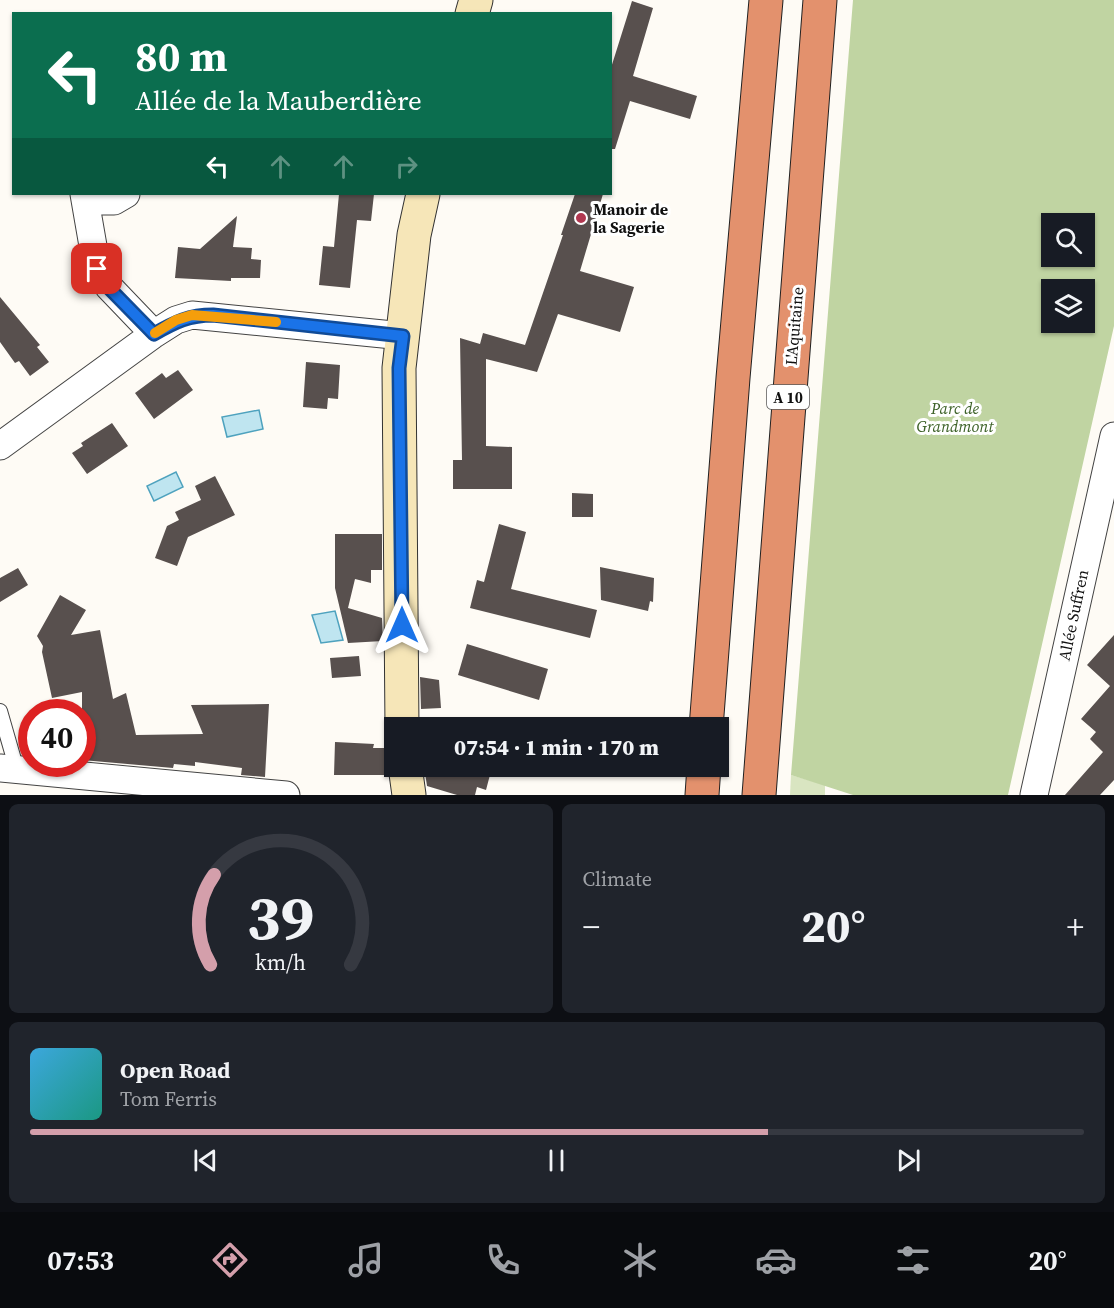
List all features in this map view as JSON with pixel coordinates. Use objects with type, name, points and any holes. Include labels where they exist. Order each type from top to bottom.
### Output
[{"type":"highway","points":[[707,717],[766,0]]},
{"type":"highway","name":"L'Aquitaine","points":[[759,795],[820,0]]},
{"type":"highway","points":[[702,795],[703,777]]},
{"type":"street","points":[[124,195],[114,201],[85,197],[97,269],[108,287],[154,334]]},
{"type":"street","points":[[402,717],[399,368],[414,235],[423,195]]},
{"type":"street","points":[[0,446],[154,334],[176,320],[192,315],[213,315],[403,336]]},
{"type":"street","name":"Allée Suffren","points":[[1034,795],[1114,436]]},
{"type":"street","points":[[8,769],[286,795]]},
{"type":"street","points":[[407,777],[409,795]]},
{"type":"lane","points":[[0,711],[8,769]]},
{"type":"green space","name":"Parc de Grandmont","points":[[853,0],[1114,0],[1114,326],[1008,795],[853,795],[791,775]]},
{"type":"green space","points":[[791,775],[825,785],[825,795],[790,795]]},
{"type":"water","points":[[259,410],[263,429],[227,437],[222,417]]},
{"type":"water","points":[[176,472],[183,487],[154,501],[147,486]]},
{"type":"water","points":[[335,611],[343,640],[321,643],[312,615]]},
{"type":"building","points":[[632,1],[653,8],[633,76],[697,96],[690,119],[630,101],[615,149],[612,149],[612,65]]},
{"type":"building","points":[[339,195],[374,195],[371,221],[357,220],[350,288],[319,285],[323,246],[334,247]]},
{"type":"building","points":[[575,195],[603,195],[580,271],[634,287],[620,332],[558,314],[537,372],[486,359],[486,446],[512,447],[512,489],[453,489],[453,460],[462,460],[460,338],[480,344],[483,333],[525,345],[563,235],[561,235]]},
{"type":"building","points":[[237,216],[233,247],[252,248],[251,259],[261,260],[260,278],[231,278],[231,281],[175,278],[178,247],[200,249]]},
{"type":"building","points":[[0,297],[40,345],[37,347],[49,362],[30,376],[19,361],[15,363],[0,342]]},
{"type":"building","points":[[306,362],[340,365],[338,399],[328,398],[327,409],[303,407]]},
{"type":"building","points":[[178,370],[193,390],[154,419],[135,393],[162,373],[166,378]]},
{"type":"building","points":[[112,423],[128,446],[87,474],[72,453],[83,446],[81,443]]},
{"type":"building","points":[[215,476],[235,515],[188,537],[177,566],[155,558],[167,526],[179,520],[175,512],[201,500],[195,486]]},
{"type":"building","points":[[572,493],[593,494],[593,517],[572,517]]},
{"type":"building","points":[[499,524],[526,532],[511,589],[597,610],[590,638],[470,608],[477,580],[484,582]]},
{"type":"building","points":[[335,534],[382,534],[382,570],[371,570],[371,583],[355,579],[348,608],[382,618],[383,641],[348,643],[335,588]]},
{"type":"building","points":[[600,567],[654,578],[653,602],[650,601],[648,611],[601,600]]},
{"type":"building","points":[[18,568],[28,585],[0,602],[0,578]]},
{"type":"building","points":[[60,595],[86,610],[71,635],[100,630],[113,699],[126,693],[136,735],[203,734],[191,705],[269,704],[265,777],[241,775],[242,768],[195,762],[195,766],[174,764],[173,768],[96,761],[96,699],[82,699],[82,692],[52,698],[42,652],[43,646],[37,636]]},
{"type":"building","points":[[1114,635],[1114,780],[1100,795],[1065,795],[1103,752],[1090,739],[1096,732],[1081,719],[1110,686],[1087,665]]},
{"type":"building","points":[[467,644],[548,669],[539,700],[458,675]]},
{"type":"building","points":[[359,656],[361,676],[332,678],[330,658]]},
{"type":"building","points":[[420,677],[439,680],[441,708],[421,709]]},
{"type":"building","points":[[335,742],[374,744],[373,748],[384,748],[384,775],[334,775]]},
{"type":"building","points":[[426,777],[489,777],[486,790],[477,787],[475,795],[457,795],[427,786]]},
{"type":"slow traffic","points":[[155,333],[176,320],[192,315],[276,322]]},
{"type":"place","name":"Manoir de la Sagerie","points":[[581,218]]},
{"type":"route","points":[[97,269],[108,287],[154,334],[176,320],[192,315],[213,315],[403,336],[399,368],[402,625]]}]
